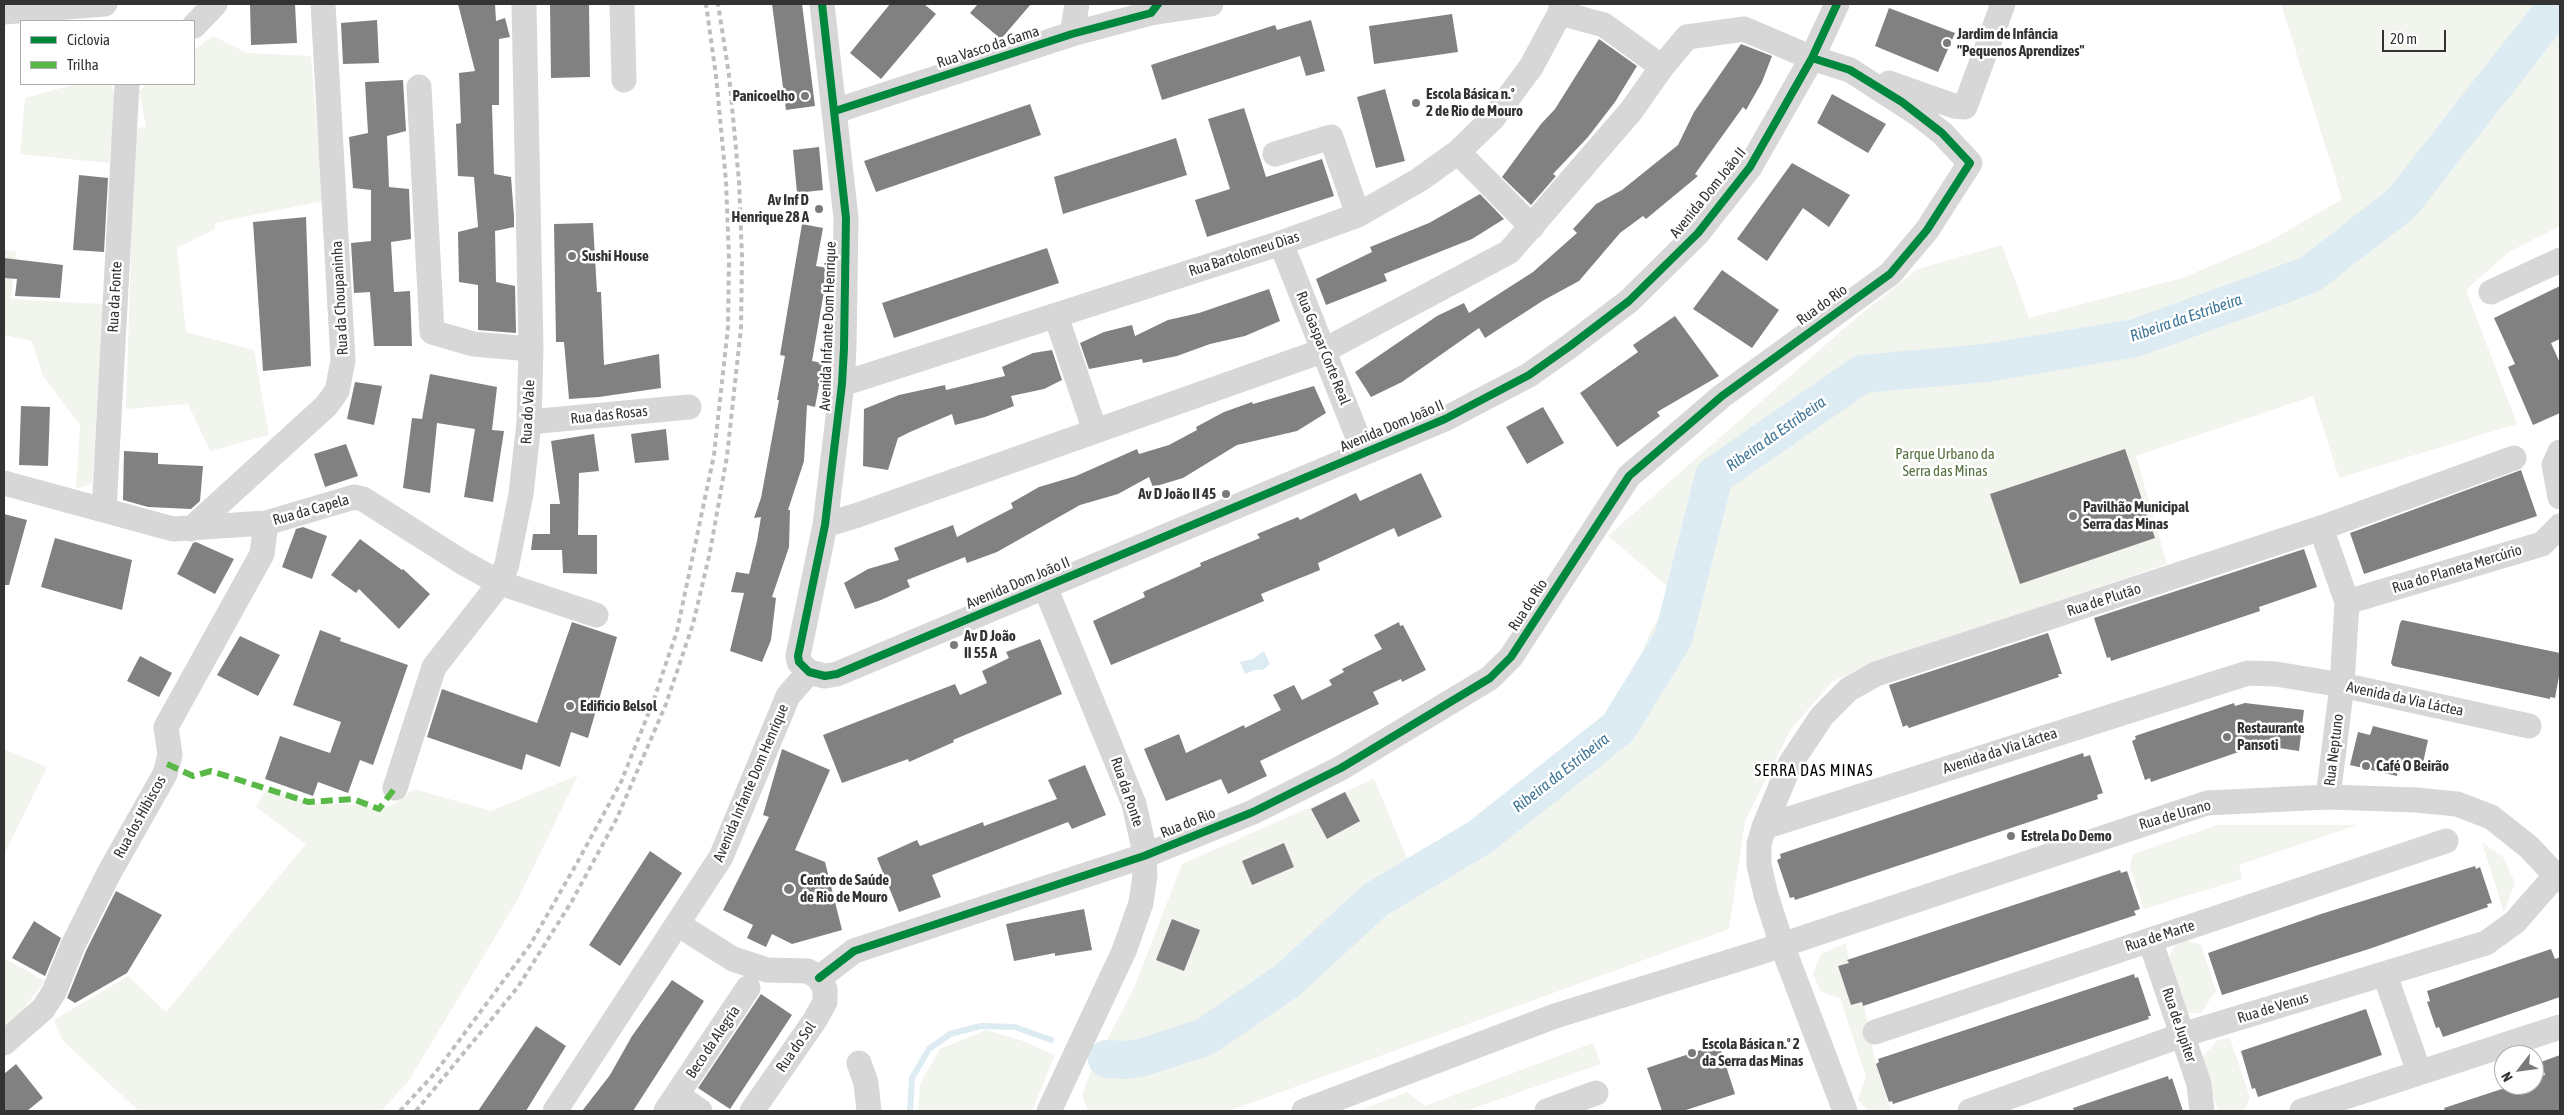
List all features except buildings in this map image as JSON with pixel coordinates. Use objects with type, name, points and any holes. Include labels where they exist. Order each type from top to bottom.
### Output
[{"type":"street","points":[[4,12],[105,4]]},
{"type":"street","points":[[195,25],[215,4]]},
{"type":"street","name":"Rua da Choupaninha","points":[[191,529],[326,406],[336,391],[344,362],[323,4]]},
{"type":"street","name":"Rua do Vale","points":[[395,788],[434,667],[500,583],[507,564],[521,494],[529,422],[531,349],[524,4]]},
{"type":"street","points":[[622,4],[624,80]]},
{"type":"street","name":"Avenida Infante Dom Henrique","points":[[555,1111],[679,925],[721,856],[788,696],[809,672],[799,662],[798,649],[825,525],[842,384],[846,218],[822,4]]},
{"type":"street","points":[[1072,34],[1077,4]]},
{"type":"street","name":"Rua Vasco da Gama","points":[[835,111],[1154,8],[1211,4]]},
{"type":"street","name":"Avenida Dom João II","points":[[809,672],[825,676],[837,674],[1364,453],[1445,418],[1529,375],[1629,301],[1698,232],[1750,167],[1812,58],[1837,4]]},
{"type":"street","points":[[1850,70],[1954,106],[1965,107],[2003,4]]},
{"type":"street","points":[[1561,8],[1604,25],[1662,67]]},
{"type":"street","name":"Rua Bartolomeu Dias","points":[[842,384],[1281,243],[1358,215],[1419,180],[1458,152],[1493,118],[1531,67],[1561,8]]},
{"type":"street","name":"Rua do Rio","points":[[819,978],[854,951],[1144,856],[1253,812],[1341,768],[1490,678],[1511,657],[1629,476],[1722,396],[1890,274],[1927,230],[1970,163],[1942,133],[1918,114],[1850,70],[1812,58],[1744,30],[1687,37],[1662,67],[1631,111],[1509,252],[1325,350],[825,525]]},
{"type":"street","name":"Rua da Fonte","points":[[104,510],[127,85]]},
{"type":"street","points":[[419,87],[432,332],[473,344],[531,349]]},
{"type":"street","points":[[1274,154],[1330,137],[1358,215]]},
{"type":"street","points":[[1458,152],[1532,227]]},
{"type":"street","name":"Rua Gaspar Corte Real","points":[[1281,243],[1325,350],[1364,453]]},
{"type":"street","points":[[2491,292],[2560,260]]},
{"type":"street","points":[[1056,316],[1095,432]]},
{"type":"street","name":"Rua das Rosas","points":[[529,422],[689,407]]},
{"type":"street","points":[[2560,452],[2554,465],[2560,497]]},
{"type":"street","name":"Rua de Plutão","points":[[1764,827],[1790,764],[1822,716],[1848,689],[1876,674],[2321,528],[2514,458]]},
{"type":"street","name":"Rua da Capela","points":[[4,483],[173,529],[266,523],[354,497],[363,499],[462,562],[500,583],[596,615]]},
{"type":"street","name":"Rua dos Hibiscos","points":[[4,1043],[43,1009],[54,992],[73,945],[109,874],[165,774],[170,755],[166,727],[262,554],[266,523]]},
{"type":"street","name":"Rua do Planeta Mercúrio","points":[[2347,602],[2542,544],[2560,526]]},
{"type":"street","name":"Rua Neptuno","points":[[2321,528],[2347,602],[2342,685],[2328,797]]},
{"type":"street","name":"Rua da Ponte","points":[[1045,587],[1134,804],[1144,856],[1145,875],[1135,922],[1124,951],[1059,1086],[1049,1111]]},
{"type":"street","name":"Avenida da Via Láctea","points":[[1764,827],[2248,673],[2276,674],[2342,685],[2530,726]]},
{"type":"street","name":"Rua de Urano","points":[[1304,1111],[1555,1016],[1782,945],[2207,803],[2328,797],[2457,804],[2492,817],[2530,847],[2558,877]]},
{"type":"street","points":[[1764,827],[1759,844],[1759,865],[1782,945],[1845,1111]]},
{"type":"street","name":"Rua de Marte","points":[[1875,1032],[2446,842]]},
{"type":"street","name":"Rua de Venus","points":[[1970,1111],[2182,1035],[2486,943],[2515,922],[2558,877]]},
{"type":"street","points":[[679,925],[720,953],[747,965],[767,970],[802,970],[815,974],[819,978]]},
{"type":"street","name":"Rua de Jupiter","points":[[2150,940],[2199,1084],[2202,1111]]},
{"type":"street","points":[[2385,975],[2419,1072]]},
{"type":"street","name":"Rua do Sol","points":[[752,1111],[815,1020],[825,1002],[825,989],[819,978]]},
{"type":"street","name":"Beco da Alegria","points":[[700,1111],[672,1103],[748,988]]},
{"type":"street","points":[[2302,1111],[2560,1027]]},
{"type":"street","points":[[859,1064],[866,1084],[869,1111]]},
{"type":"street","points":[[1059,1086],[1067,1111]]},
{"type":"street","points":[[1547,1111],[1596,1093]]},
{"type":"green space","name":"Parque Urbano da Serra das Minas","points":[[2281,4],[2560,4],[2560,226],[2509,252],[2466,290],[2517,424],[2339,478],[2313,396],[2136,456],[2167,564],[1865,666],[1832,682],[1791,729],[1745,821],[1729,929],[1229,1111],[1088,1111],[1082,1095],[1091,1071],[1134,988],[1182,864],[1374,779],[1407,858],[1523,793],[1621,712],[1650,632],[1675,593],[1608,536],[1856,318],[1918,269],[2002,245],[2029,318],[2182,278],[2270,241],[2342,199]]},
{"type":"green space","points":[[213,36],[247,53],[311,56],[323,201],[215,223],[215,229],[177,248],[186,332],[254,350],[269,435],[210,451],[188,404],[126,409],[135,128],[146,127],[139,91],[147,85],[195,85],[195,49]]},
{"type":"green space","points":[[71,85],[111,85],[117,97],[109,163],[20,154],[25,98]]},
{"type":"green space","points":[[4,250],[16,251],[11,299],[103,304],[92,484],[76,488],[80,425],[43,376],[32,341],[4,335]]},
{"type":"green space","points":[[4,749],[47,767],[4,855]]},
{"type":"green space","points":[[578,775],[518,899],[408,1082],[381,1111],[139,1111],[63,1041],[54,1020],[128,976],[166,1012],[306,844],[256,807],[266,789],[314,803],[391,806],[414,789],[491,811]]},
{"type":"green space","points":[[2217,825],[2357,825],[2239,865],[2242,879],[2144,909],[2130,867],[2133,854]]},
{"type":"green space","points":[[2482,842],[2503,857],[2515,883],[2504,913]]},
{"type":"green space","points":[[2187,940],[2201,945],[2216,991],[2201,1013],[2184,1013],[2167,962],[2174,946]]},
{"type":"green space","points":[[1846,943],[1849,963],[1838,967],[1851,1005],[1863,1001],[1876,1064],[1891,1111],[1868,1111],[1858,1100],[1866,1077],[1840,998],[1821,992],[1813,974],[1821,954]]},
{"type":"green space","points":[[4,958],[45,981],[11,1025],[4,1031]]},
{"type":"green space","points":[[986,1030],[1023,1041],[1055,1055],[1032,1111],[918,1111],[920,1084],[940,1049]]},
{"type":"green space","points":[[2230,1038],[2250,1098],[2244,1111],[2218,1111],[2201,1058],[2218,1040]]},
{"type":"green space","points":[[1593,1043],[1601,1064],[1465,1111],[1358,1111],[1407,1092],[1425,1106]]},
{"type":"shaded area","points":[[1264,651],[1270,664],[1263,670],[1255,670],[1245,674],[1240,662],[1253,659]]},
{"type":"waterway","name":"Ribeira da Estribeira","points":[[1107,1059],[1125,1060],[1144,1057],[1205,1037],[1288,980],[1375,900],[1480,837],[1618,728],[1673,639],[1714,476],[1862,374],[1986,363],[2135,338],[2309,275],[2401,204],[2558,4]]},
{"type":"waterway","points":[[910,1111],[912,1078],[929,1049],[950,1034],[981,1026],[1015,1027],[1051,1040]]},
{"type":"railway","points":[[400,1111],[435,1073],[530,945],[621,782],[653,702],[677,631],[714,455],[728,327],[729,258],[726,181],[716,76],[706,4]]},
{"type":"railway","points":[[416,1111],[518,987],[572,901],[617,818],[666,704],[693,624],[710,552],[727,456],[741,328],[742,257],[739,181],[729,75],[718,4]]},
{"type":"marked path","points":[[167,764],[193,776],[211,771],[308,802],[353,799],[379,809],[395,788]]},
{"type":"cycle path","points":[[822,4],[846,218],[844,348],[842,384],[825,525],[798,656],[799,662],[809,672],[825,676],[837,674],[1445,419],[1529,375],[1629,301],[1698,233],[1750,167],[1812,58],[1837,4]]},
{"type":"cycle path","points":[[835,111],[1072,34],[1151,13],[1158,4]]},
{"type":"cycle path","points":[[819,978],[854,951],[1144,856],[1253,812],[1341,768],[1490,678],[1511,657],[1629,476],[1722,396],[1890,274],[1927,230],[1970,163],[1942,133],[1902,102],[1850,70],[1812,58]]},
{"type":"place","name":"Jardim de Infância \"Pequenos Aprendizes\"","points":[[1947,43]]},
{"type":"place","name":"Panicoelho","points":[[805,96]]},
{"type":"place","name":"Escola Básica n.º 2 de Rio de Mouro","points":[[1416,103]]},
{"type":"place","name":"Av Inf D Henrique 28 A","points":[[819,209]]},
{"type":"place","name":"Sushi House","points":[[572,256]]},
{"type":"place","name":"Av D João II 45","points":[[1226,494]]},
{"type":"place","name":"Pavilhão Municipal Serra das Minas","points":[[2073,516]]},
{"type":"place","name":"Av D João II 55 A","points":[[954,645]]},
{"type":"place","name":"Edificio Belsol","points":[[570,706]]},
{"type":"place","name":"Restaurante Pansoti","points":[[2227,737]]},
{"type":"place","name":"Café O Beirão","points":[[2366,766]]},
{"type":"place","name":"Estrela Do Demo","points":[[2011,836]]},
{"type":"place","name":"Centro de Saúde de Rio de Mouro","points":[[789,889]]},
{"type":"place","name":"Escola Básica n.º 2 da Serra das Minas","points":[[1692,1053]]},
{"type":"district","name":"SERRA DAS MINAS","points":[[1814,771]]}]
